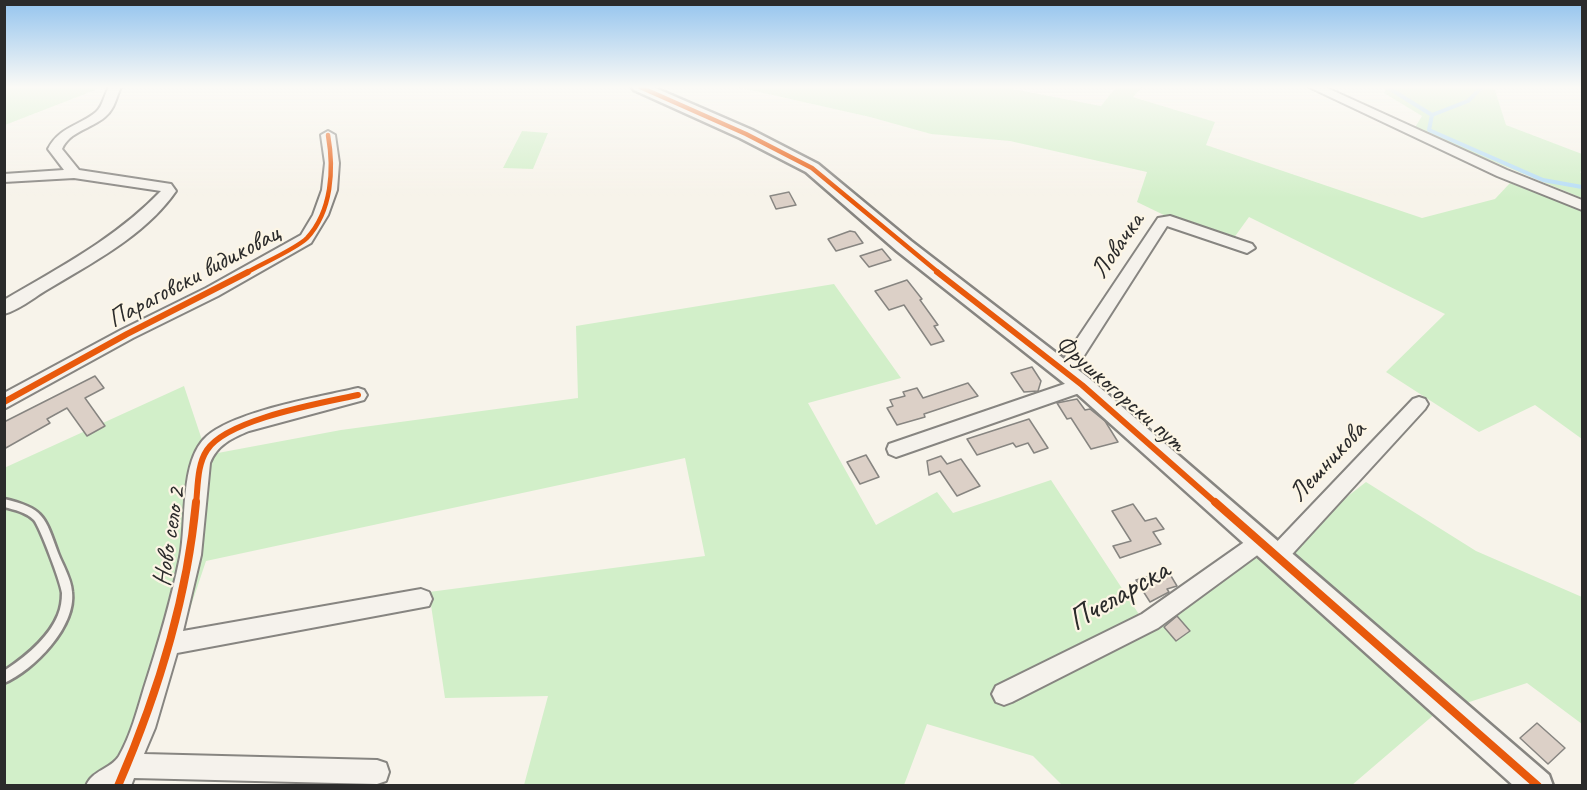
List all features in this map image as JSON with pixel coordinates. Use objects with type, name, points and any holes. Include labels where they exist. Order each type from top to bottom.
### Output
[{"type":"street","points":[[74,174],[55,149],[56,144],[63,137],[83,124]]},
{"type":"street","name":"Фрушкогорски пут","points":[[723,124],[812,168],[912,252],[1073,378],[1538,786]]},
{"type":"street","points":[[1395,124],[1502,173],[1582,205]]},
{"type":"street","name":"Параговски видиковац","points":[[4,402],[127,334],[212,292],[306,238],[316,225],[332,181],[328,135]]},
{"type":"street","points":[[4,178],[74,174],[157,185],[166,187],[169,191],[142,220],[123,236],[4,308]]},
{"type":"street","name":"Ловачка","points":[[1073,378],[1162,221],[1170,220],[1247,248]]},
{"type":"street","points":[[896,449],[1073,378]]},
{"type":"street","name":"Ново село 2","points":[[123,776],[143,728],[169,644],[191,555],[200,463],[205,450],[216,439],[230,431],[278,415],[358,395]]},
{"type":"street","name":"Лешникова","points":[[1269,549],[1419,404]]},
{"type":"street","name":"Пчеларска","points":[[1004,694],[1150,621],[1269,549]]},
{"type":"street","points":[[169,644],[263,629],[320,615],[421,600]]},
{"type":"street","points":[[98,786],[123,776],[377,772]]},
{"type":"lane","points":[[4,503],[22,507],[40,518],[67,594],[63,614],[54,633],[23,666],[4,678]]},
{"type":"green space","points":[[895,124],[1214,124],[1206,145],[1422,218],[1495,199],[1510,183],[1582,210],[1582,439],[1535,405],[1479,432],[1386,372],[1445,314],[1249,217],[1228,246],[1137,202],[1147,172],[1010,141],[931,134]]},
{"type":"green space","points":[[1417,124],[1506,124],[1582,154],[1582,171],[1580,172],[1582,174],[1582,198],[1414,129]]},
{"type":"green space","points":[[522,131],[548,133],[533,169],[503,168]]},
{"type":"green space","points":[[834,284],[901,378],[808,403],[876,525],[937,492],[953,513],[1051,480],[1144,622],[1260,535],[1280,549],[1366,482],[1476,551],[1582,597],[1582,724],[1527,683],[1436,713],[1352,785],[1062,785],[1033,756],[927,724],[904,785],[524,785],[548,696],[445,698],[429,592],[705,556],[685,458],[206,561],[141,755],[93,785],[5,785],[4,468],[184,386],[207,455],[341,430],[578,398],[576,326]]},
{"type":"building","points":[[789,192],[796,205],[776,209],[770,196]]},
{"type":"building","points":[[850,231],[855,232],[863,243],[836,251],[828,239]]},
{"type":"building","points":[[882,249],[891,260],[869,267],[860,256]]},
{"type":"building","points":[[907,280],[938,325],[934,326],[944,341],[931,345],[904,305],[889,310],[875,291]]},
{"type":"building","points":[[1032,367],[1041,381],[1038,391],[1024,392],[1011,373]]},
{"type":"building","points":[[95,376],[104,388],[85,398],[105,426],[87,436],[67,408],[47,419],[50,423],[4,449],[4,422]]},
{"type":"building","points":[[968,383],[978,396],[924,414],[925,417],[897,425],[887,408],[893,406],[890,400],[905,396],[903,392],[917,388],[923,398]]},
{"type":"building","points":[[1077,399],[1085,410],[1090,409],[1105,421],[1118,442],[1091,449],[1071,418],[1067,419],[1057,403]]},
{"type":"building","points":[[1029,419],[1048,448],[1034,453],[1028,443],[1016,447],[1013,443],[977,455],[967,439]]},
{"type":"building","points":[[866,455],[879,477],[860,484],[847,462]]},
{"type":"building","points":[[941,456],[947,464],[961,459],[980,486],[957,496],[940,471],[929,475],[927,461]]},
{"type":"building","points":[[1133,504],[1145,521],[1156,518],[1164,529],[1153,532],[1161,544],[1120,558],[1113,546],[1131,541],[1112,511]]},
{"type":"building","points":[[1168,571],[1177,586],[1167,589],[1169,592],[1150,602],[1136,580]]},
{"type":"building","points":[[1177,616],[1190,631],[1176,641],[1164,627]]},
{"type":"building","points":[[1537,723],[1565,748],[1548,764],[1520,738]]},
{"type":"waterway","points":[[1430,124],[1429,130],[1543,180],[1582,187]]},
{"type":"cycle path","points":[[723,124],[812,168],[904,246],[1082,385],[1538,786]]},
{"type":"cycle path","points":[[4,402],[127,334],[212,292],[306,239],[321,215],[329,190],[332,163],[328,135]]},
{"type":"cycle path","points":[[118,786],[143,728],[169,644],[191,555],[200,463],[206,451],[215,440],[243,426],[283,413],[358,395]]}]
